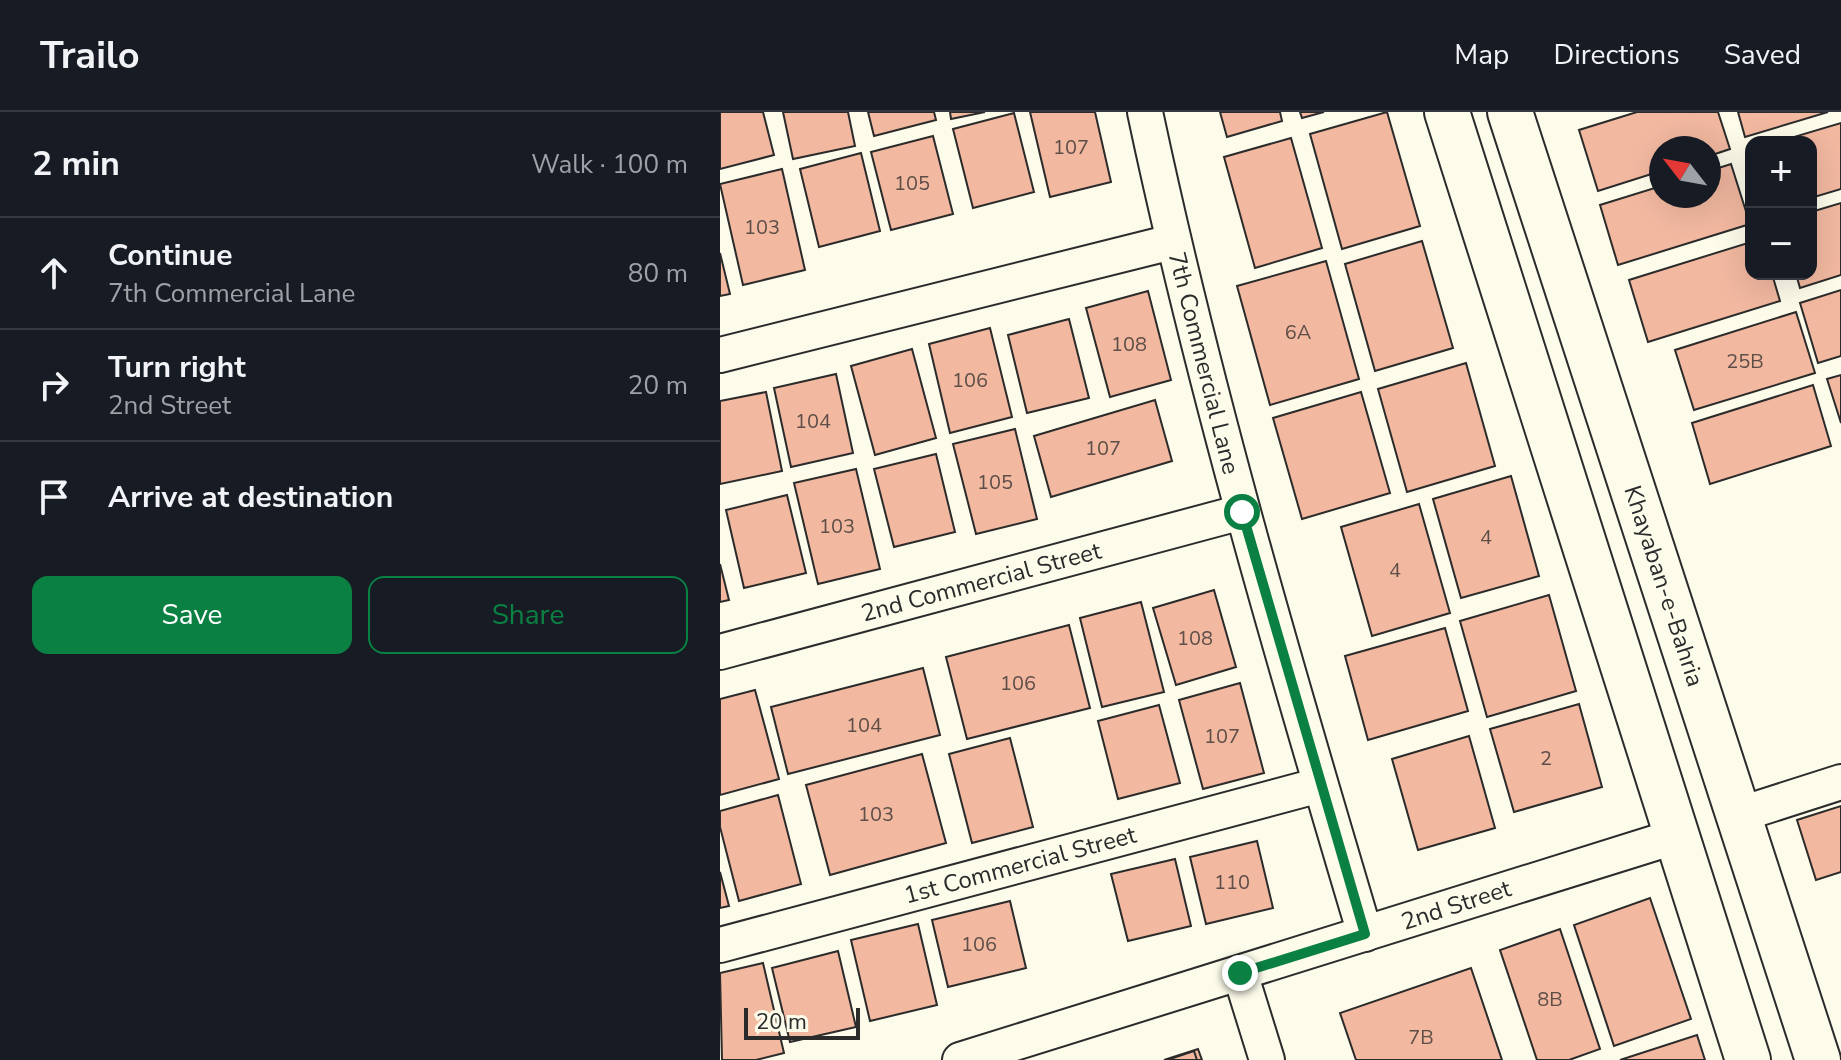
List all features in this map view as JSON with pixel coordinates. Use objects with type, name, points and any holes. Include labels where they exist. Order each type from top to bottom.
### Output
[{"type":"main road","points":[[1447,112],[1748,1060]]},
{"type":"main road","points":[[1462,160],[1514,126]]},
{"type":"main road","name":"Khayaban-e-Bahria","points":[[1514,126],[1818,1060]]},
{"type":"street","name":"7th Commercial Lane","points":[[1145,112],[1172,242],[1242,512],[1365,934]]},
{"type":"street","points":[[720,355],[1172,242]]},
{"type":"street","name":"2nd Commercial Street","points":[[720,652],[1242,512]]},
{"type":"street","points":[[1738,815],[1841,782]]},
{"type":"street","name":"1st Commercial Street","points":[[720,945],[1320,785]]},
{"type":"street","name":"2nd Street","points":[[960,1060],[1677,836]]},
{"type":"street","points":[[1240,973],[1267,1060]]},
{"type":"building","points":[[720,112],[763,112],[774,155],[720,169]]},
{"type":"building","points":[[783,112],[848,112],[855,146],[793,159]]},
{"type":"building","points":[[868,112],[934,112],[936,120],[874,136]]},
{"type":"building","points":[[950,112],[985,112],[951,119]]},
{"type":"building","points":[[1030,112],[1095,112],[1111,182],[1050,197]]},
{"type":"building","points":[[1220,112],[1280,112],[1282,121],[1227,137]]},
{"type":"building","points":[[1300,112],[1324,112],[1302,118]]},
{"type":"building","points":[[1387,112],[1420,226],[1342,249],[1310,134]]},
{"type":"building","points":[[1637,112],[1718,112],[1730,149],[1721,152],[1721,136],[1649,136],[1649,175],[1598,191],[1579,130]]},
{"type":"building","points":[[1738,112],[1828,112],[1745,136]]},
{"type":"building","points":[[1014,113],[1034,192],[973,208],[953,129]]},
{"type":"building","points":[[1841,123],[1841,189],[1817,196],[1817,136],[1797,136]]},
{"type":"building","points":[[933,136],[953,214],[891,230],[871,152]]},
{"type":"building","points":[[1291,138],[1322,248],[1255,268],[1224,157]]},
{"type":"building","points":[[861,153],[880,231],[819,247],[800,169]]},
{"type":"building","points":[[1731,164],[1745,208],[1745,226],[1618,265],[1600,205],[1649,190],[1649,208],[1721,208],[1721,167]]},
{"type":"building","points":[[782,169],[805,270],[743,285],[720,184]]},
{"type":"building","points":[[1841,203],[1841,275],[1800,288],[1798,280],[1817,280],[1817,210]]},
{"type":"building","points":[[1422,241],[1453,348],[1375,371],[1345,264]]},
{"type":"building","points":[[1745,244],[1745,280],[1774,280],[1780,301],[1648,342],[1629,280]]},
{"type":"building","points":[[720,253],[730,294],[720,296]]},
{"type":"building","points":[[1326,261],[1359,379],[1270,405],[1237,286]]},
{"type":"building","points":[[1841,290],[1841,356],[1818,363],[1800,303]]},
{"type":"building","points":[[1148,291],[1171,380],[1110,397],[1086,308]]},
{"type":"building","points":[[1796,312],[1815,373],[1694,410],[1675,350]]},
{"type":"building","points":[[1069,319],[1089,398],[1027,413],[1008,335]]},
{"type":"building","points":[[990,328],[1012,417],[950,433],[929,344]]},
{"type":"building","points":[[912,349],[936,438],[875,455],[851,366]]},
{"type":"building","points":[[1466,363],[1495,466],[1407,492],[1378,389]]},
{"type":"building","points":[[836,374],[853,453],[791,467],[774,388]]},
{"type":"building","points":[[1841,375],[1841,423],[1827,379]]},
{"type":"building","points":[[1813,385],[1831,446],[1710,484],[1692,423]]},
{"type":"building","points":[[766,392],[782,471],[720,484],[720,401]]},
{"type":"building","points":[[1361,392],[1390,493],[1302,519],[1273,418]]},
{"type":"building","points":[[1155,400],[1172,461],[1051,497],[1034,436]]},
{"type":"building","points":[[1015,429],[1037,519],[976,534],[953,444]]},
{"type":"building","points":[[936,454],[955,532],[894,547],[874,469]]},
{"type":"building","points":[[856,469],[880,569],[818,584],[794,483]]},
{"type":"building","points":[[1511,476],[1539,576],[1461,598],[1433,499]]},
{"type":"building","points":[[787,495],[806,573],[744,588],[726,510]]},
{"type":"building","points":[[1419,504],[1450,613],[1372,636],[1341,527]]},
{"type":"building","points":[[720,564],[729,600],[720,602]]},
{"type":"building","points":[[1214,590],[1236,667],[1176,685],[1153,608]]},
{"type":"building","points":[[1549,595],[1576,691],[1487,717],[1460,621]]},
{"type":"building","points":[[1141,602],[1164,692],[1102,707],[1080,618]]},
{"type":"building","points":[[1069,625],[1090,708],[967,739],[946,657]]},
{"type":"building","points":[[1445,628],[1468,711],[1368,740],[1345,656]]},
{"type":"building","points":[[923,668],[940,735],[788,774],[771,707]]},
{"type":"building","points":[[1240,683],[1264,773],[1203,789],[1179,700]]},
{"type":"building","points":[[755,690],[779,779],[720,795],[720,699]]},
{"type":"building","points":[[1579,704],[1602,787],[1514,812],[1490,729]]},
{"type":"building","points":[[1159,705],[1180,783],[1118,799],[1098,721]]},
{"type":"building","points":[[1469,736],[1495,828],[1418,850],[1392,759]]},
{"type":"building","points":[[1010,738],[1033,827],[972,843],[949,754]]},
{"type":"building","points":[[922,754],[946,843],[830,875],[806,785]]},
{"type":"building","points":[[778,795],[801,884],[739,901],[720,827],[720,811]]},
{"type":"building","points":[[1841,806],[1841,872],[1816,880],[1797,820]]},
{"type":"building","points":[[1257,841],[1273,908],[1206,924],[1190,857]]},
{"type":"building","points":[[1175,859],[1191,926],[1128,941],[1111,874]]},
{"type":"building","points":[[720,872],[729,906],[720,908]]},
{"type":"building","points":[[1650,898],[1691,1019],[1614,1046],[1574,925]]},
{"type":"building","points":[[1010,901],[1026,968],[948,987],[932,920]]},
{"type":"building","points":[[918,924],[937,1005],[870,1021],[851,940]]},
{"type":"building","points":[[1560,929],[1600,1049],[1569,1060],[1537,1060],[1500,950]]},
{"type":"building","points":[[838,951],[856,1027],[790,1042],[772,968]]},
{"type":"building","points":[[763,963],[784,1053],[756,1060],[722,1060],[720,973]]},
{"type":"building","points":[[1471,968],[1502,1060],[1356,1060],[1340,1013]]},
{"type":"building","points":[[1697,1035],[1705,1060],[1620,1060]]},
{"type":"building","points":[[1198,1049],[1202,1060],[1164,1060]]},
{"type":"building","points":[[1194,1051],[1197,1060],[1167,1060]]},
{"type":"route","points":[[1240,973],[1365,934],[1242,512]]}]
